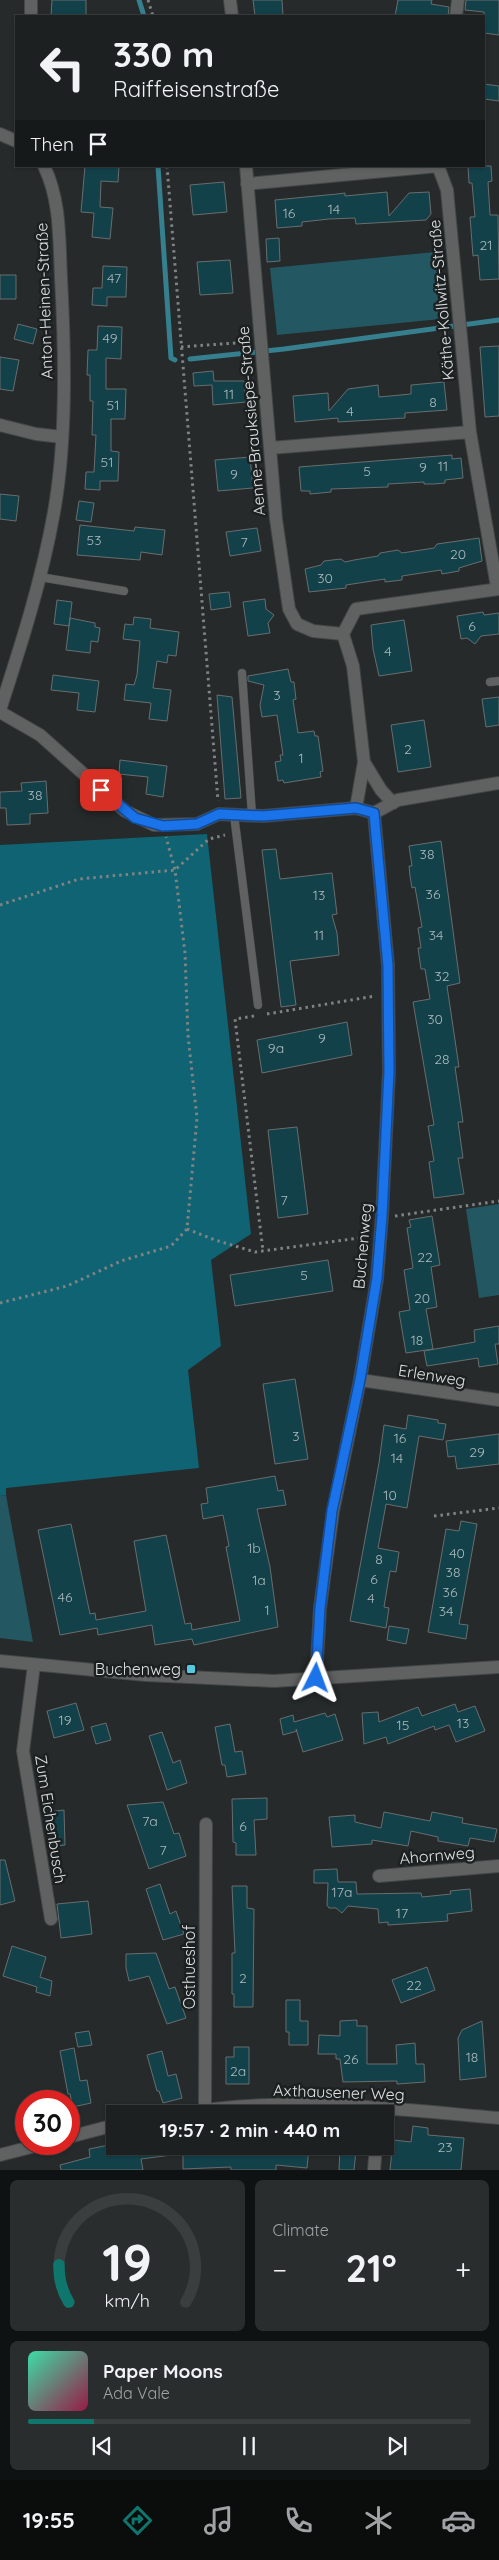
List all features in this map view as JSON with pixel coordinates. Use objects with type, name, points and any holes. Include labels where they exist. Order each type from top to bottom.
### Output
[{"type":"street","points":[[30,0],[31,15]]},
{"type":"street","points":[[230,0],[232,15]]},
{"type":"street","points":[[456,15],[458,0]]},
{"type":"street","points":[[0,134],[15,141]]},
{"type":"street","name":"Anton-Heinen-Straße","points":[[0,711],[40,577],[54,511],[62,437],[62,306],[56,199],[44,167]]},
{"type":"street","name":"Aenne-Brauksiepe-Straße","points":[[246,167],[276,520],[289,609],[297,624],[313,631],[343,634]]},
{"type":"street","name":"Käthe-Kollwitz-Straße","points":[[247,184],[427,167]]},
{"type":"street","name":"Käthe-Kollwitz-Straße","points":[[438,167],[447,190],[470,432],[498,588]]},
{"type":"street","points":[[0,425],[36,434],[62,437]]},
{"type":"street","points":[[270,448],[470,432]]},
{"type":"street","points":[[356,808],[364,762],[353,666],[343,634],[356,609],[498,588]]},
{"type":"street","points":[[0,711],[40,735],[125,811],[144,822],[163,826],[197,824],[219,814],[252,815],[356,808],[374,813],[393,803],[499,783]]},
{"type":"street","points":[[364,762],[381,790],[393,803]]},
{"type":"street","name":"Buchenweg","points":[[316,1678],[320,1608],[332,1511],[360,1380],[377,1278],[381,1235],[389,1072],[389,994],[374,813]]},
{"type":"street","name":"Erlenweg","points":[[360,1380],[499,1400]]},
{"type":"street","points":[[0,1661],[146,1675],[274,1682],[499,1667]]},
{"type":"street","name":"Zum Eichenbusch","points":[[34,1665],[23,1751],[51,1919]]},
{"type":"street","name":"Osthueshof","points":[[205,2105],[206,1824]]},
{"type":"street","name":"Ahornweg","points":[[379,1876],[499,1866]]},
{"type":"street","name":"Axthausener Weg","points":[[281,2105],[313,2105]]},
{"type":"street","name":"Axthausener Weg","points":[[394,2111],[499,2118]]},
{"type":"street","points":[[80,2134],[106,2127]]},
{"type":"street","points":[[0,2155],[15,2151]]},
{"type":"street","points":[[374,2170],[375,2155]]},
{"type":"lane","points":[[40,577],[124,591]]},
{"type":"lane","points":[[242,673],[252,815]]},
{"type":"lane","points":[[490,682],[499,681]]},
{"type":"lane","points":[[234,815],[258,1005]]},
{"type":"path","points":[[148,0],[153,15]]},
{"type":"path","points":[[167,167],[219,814]]},
{"type":"path","points":[[181,347],[261,342]]},
{"type":"path","points":[[0,1303],[68,1286],[121,1261],[171,1246],[187,1229],[198,1118],[188,1036],[185,953],[175,870],[163,826]]},
{"type":"path","points":[[0,905],[79,879],[175,870],[209,839],[236,831]]},
{"type":"path","points":[[263,1250],[235,1019],[389,994]]},
{"type":"path","points":[[382,1216],[401,1216],[499,1201]]},
{"type":"path","points":[[187,1229],[255,1252],[381,1235]]},
{"type":"path","points":[[0,1298],[5,1301]]},
{"type":"path","points":[[434,1516],[499,1508]]},
{"type":"shaded area","points":[[435,252],[441,319],[277,335],[270,268]]},
{"type":"shaded area","points":[[207,834],[251,1234],[211,1260],[221,1346],[188,1370],[199,1468],[6,1488],[6,1495],[0,1496],[0,845]]},
{"type":"shaded area","points":[[499,1204],[499,1295],[479,1298],[466,1209]]},
{"type":"shaded area","points":[[6,1495],[33,1642],[0,1638],[0,1496]]},
{"type":"building","points":[[52,0],[86,0],[86,15],[51,15]]},
{"type":"building","points":[[253,0],[282,0],[283,15],[255,15]]},
{"type":"building","points":[[398,0],[432,0],[431,4],[449,7],[448,15],[395,15]]},
{"type":"building","points":[[466,0],[499,0],[499,35],[485,33],[484,12],[465,10]]},
{"type":"building","points":[[485,84],[499,86],[499,101],[485,99]]},
{"type":"building","points":[[491,166],[492,181],[488,182],[490,215],[498,215],[499,279],[480,280],[478,255],[473,256],[470,217],[475,217],[472,183],[469,183],[468,167]]},
{"type":"building","points":[[85,167],[119,167],[118,182],[101,181],[100,207],[113,208],[110,239],[92,237],[94,213],[81,212]]},
{"type":"building","points":[[224,182],[227,212],[193,215],[190,185]]},
{"type":"building","points":[[387,192],[389,216],[409,193],[429,192],[431,214],[426,220],[356,224],[355,218],[329,219],[302,222],[302,226],[277,228],[275,200],[345,193],[345,196]]},
{"type":"building","points":[[279,238],[280,261],[267,262],[266,239]]},
{"type":"building","points":[[230,260],[233,293],[200,295],[197,262]]},
{"type":"building","points":[[103,266],[127,267],[126,297],[107,297],[107,306],[92,305],[93,288],[102,288]]},
{"type":"building","points":[[0,275],[16,275],[16,299],[0,299]]},
{"type":"building","points":[[18,324],[37,329],[33,344],[14,339]]},
{"type":"building","points":[[98,326],[122,327],[121,359],[106,358],[106,389],[126,389],[125,419],[111,419],[111,451],[119,452],[118,481],[100,481],[100,490],[85,489],[86,472],[94,472],[96,435],[92,435],[93,401],[90,401],[90,375],[87,375],[88,350],[97,350]]},
{"type":"building","points":[[499,346],[499,416],[485,417],[480,347]]},
{"type":"building","points":[[0,357],[19,360],[13,391],[0,389]]},
{"type":"building","points":[[213,371],[214,381],[244,381],[246,402],[213,405],[212,385],[194,386],[193,373]]},
{"type":"building","points":[[444,382],[447,410],[405,413],[405,418],[338,422],[338,418],[295,422],[293,396],[328,393],[329,411],[348,389],[378,385],[379,397],[411,394],[411,385]]},
{"type":"building","points":[[452,455],[452,459],[461,458],[463,478],[445,480],[445,483],[388,484],[388,487],[331,489],[331,492],[310,494],[310,491],[301,491],[299,467]]},
{"type":"building","points":[[250,457],[253,488],[218,491],[215,460]]},
{"type":"building","points":[[0,494],[19,496],[16,521],[0,519]]},
{"type":"building","points":[[79,501],[94,503],[91,522],[76,520]]},
{"type":"building","points":[[80,525],[134,531],[135,527],[165,530],[162,555],[141,552],[140,560],[77,555]]},
{"type":"building","points":[[257,528],[261,551],[230,556],[226,532]]},
{"type":"building","points":[[479,538],[482,561],[459,568],[459,571],[442,574],[441,570],[402,576],[402,580],[385,582],[385,579],[346,585],[346,588],[309,592],[305,569],[321,565],[324,561],[341,559],[345,562],[378,556],[380,553],[398,550],[402,553],[434,548],[437,544]]},
{"type":"building","points":[[229,592],[231,607],[211,610],[209,594]]},
{"type":"building","points":[[265,599],[266,609],[274,615],[268,623],[270,633],[248,636],[243,602]]},
{"type":"building","points":[[57,600],[72,602],[69,626],[54,624]]},
{"type":"building","points":[[483,612],[484,615],[499,613],[499,634],[481,636],[475,644],[467,638],[461,639],[457,616]]},
{"type":"building","points":[[134,617],[151,619],[150,628],[179,632],[176,656],[168,655],[167,663],[157,661],[153,688],[171,690],[167,721],[149,719],[151,703],[124,700],[126,684],[134,685],[137,675],[140,641],[123,639],[125,624],[133,625]]},
{"type":"building","points":[[70,618],[95,623],[95,627],[100,628],[98,642],[91,641],[90,653],[66,650]]},
{"type":"building","points":[[404,620],[412,671],[379,676],[373,649],[371,625]]},
{"type":"building","points":[[288,669],[291,682],[294,682],[296,699],[293,700],[298,733],[314,731],[315,736],[318,736],[323,771],[320,772],[321,777],[284,783],[283,780],[278,781],[275,762],[281,761],[280,755],[283,755],[277,715],[262,717],[260,705],[264,685],[248,681],[248,676]]},
{"type":"building","points":[[53,675],[99,681],[95,712],[77,710],[79,693],[51,690]]},
{"type":"building","points":[[217,695],[232,697],[241,798],[225,799]]},
{"type":"building","points":[[499,697],[499,725],[486,727],[482,699]]},
{"type":"building","points":[[424,720],[431,767],[398,772],[391,725]]},
{"type":"building","points":[[120,760],[167,766],[163,797],[146,794],[148,777],[119,774]]},
{"type":"building","points":[[46,781],[48,813],[30,814],[30,824],[7,825],[6,808],[0,808],[0,792],[22,791],[21,783]]},
{"type":"building","points":[[441,841],[460,983],[447,986],[459,1067],[455,1067],[463,1122],[458,1122],[463,1158],[458,1158],[464,1194],[434,1198],[429,1162],[434,1161],[428,1126],[434,1125],[413,1002],[430,999],[425,969],[421,969],[418,948],[421,948],[418,928],[422,927],[415,887],[412,888],[410,876],[409,866],[412,866],[409,846]]},
{"type":"building","points":[[276,849],[280,879],[332,873],[337,914],[332,915],[337,933],[339,955],[290,961],[296,1005],[281,1007],[262,850]]},
{"type":"building","points":[[347,1022],[352,1055],[262,1073],[257,1040]]},
{"type":"building","points":[[297,1127],[308,1214],[278,1218],[268,1130]]},
{"type":"building","points":[[432,1216],[440,1265],[431,1267],[437,1307],[426,1309],[433,1349],[406,1353],[399,1312],[410,1310],[404,1270],[413,1268],[407,1228],[411,1227],[409,1220]]},
{"type":"building","points":[[328,1260],[333,1291],[235,1306],[230,1275]]},
{"type":"building","points":[[499,1326],[499,1344],[495,1344],[498,1364],[479,1367],[478,1358],[427,1366],[424,1351],[475,1342],[474,1330]]},
{"type":"building","points":[[295,1379],[308,1459],[275,1464],[263,1384]]},
{"type":"building","points":[[408,1415],[438,1420],[438,1423],[446,1424],[443,1440],[419,1436],[407,1508],[386,1504],[378,1548],[399,1552],[396,1572],[390,1571],[384,1607],[389,1608],[386,1628],[350,1621],[379,1463],[384,1425],[406,1429]]},
{"type":"building","points":[[499,1434],[499,1464],[457,1469],[455,1456],[448,1457],[446,1441]]},
{"type":"building","points":[[275,1476],[278,1491],[283,1490],[286,1505],[257,1509],[270,1567],[278,1627],[194,1645],[192,1639],[155,1645],[152,1625],[98,1635],[97,1628],[60,1635],[38,1530],[71,1524],[90,1614],[95,1613],[96,1620],[146,1611],[134,1541],[166,1535],[185,1624],[191,1623],[192,1630],[240,1621],[226,1547],[229,1546],[223,1515],[203,1519],[201,1504],[208,1503],[206,1488]]},
{"type":"building","points":[[461,1521],[477,1524],[459,1624],[468,1625],[466,1639],[428,1632],[446,1529],[459,1531]]},
{"type":"building","points":[[389,1626],[409,1629],[406,1644],[387,1640]]},
{"type":"building","points":[[76,1703],[84,1730],[54,1738],[47,1711]]},
{"type":"building","points":[[455,1704],[458,1712],[475,1706],[485,1731],[456,1742],[449,1725],[435,1730],[434,1726],[388,1744],[386,1737],[364,1744],[362,1713],[378,1712],[379,1722],[418,1707],[422,1716]]},
{"type":"building","points":[[325,1713],[327,1717],[335,1714],[343,1740],[303,1752],[297,1731],[283,1735],[280,1719],[293,1715],[294,1722]]},
{"type":"building","points":[[106,1723],[111,1740],[96,1744],[91,1727]]},
{"type":"building","points":[[230,1724],[235,1752],[242,1751],[246,1774],[227,1777],[225,1765],[222,1765],[215,1727]]},
{"type":"building","points":[[162,1732],[173,1763],[180,1760],[187,1783],[167,1790],[149,1736]]},
{"type":"building","points":[[267,1798],[267,1819],[254,1820],[256,1855],[236,1855],[236,1843],[233,1842],[232,1799]]},
{"type":"building","points":[[163,1802],[174,1834],[179,1833],[186,1856],[149,1869],[127,1805]]},
{"type":"building","points":[[64,1810],[65,1845],[50,1847],[48,1812]]},
{"type":"building","points":[[384,1812],[430,1821],[432,1812],[463,1818],[462,1823],[497,1829],[494,1842],[470,1838],[468,1846],[438,1841],[438,1837],[411,1831],[408,1846],[372,1840],[372,1844],[332,1847],[329,1817],[355,1815],[355,1822],[381,1828]]},
{"type":"building","points":[[0,1860],[5,1860],[15,1901],[0,1905]]},
{"type":"building","points":[[337,1869],[338,1882],[356,1882],[357,1894],[421,1893],[422,1897],[451,1894],[450,1891],[470,1889],[472,1911],[447,1914],[448,1921],[388,1925],[388,1922],[379,1923],[378,1909],[348,1906],[342,1913],[336,1908],[329,1908],[327,1905],[328,1883],[314,1883],[314,1870]]},
{"type":"building","points":[[160,1884],[170,1914],[176,1911],[184,1934],[163,1940],[146,1889]]},
{"type":"building","points":[[232,1886],[247,1886],[247,1908],[254,1909],[253,2007],[234,2007],[234,1994],[232,1994],[232,1953],[235,1953]]},
{"type":"building","points":[[88,1901],[92,1934],[61,1938],[57,1904]]},
{"type":"building","points":[[12,1946],[46,1957],[40,1977],[52,1981],[50,1996],[36,1992],[37,1987],[3,1976]]},
{"type":"building","points":[[156,1953],[169,1989],[175,1987],[186,2018],[167,2024],[149,1976],[129,1981],[126,1968],[126,1954]]},
{"type":"building","points":[[427,1967],[435,1990],[401,2003],[392,1980]]},
{"type":"building","points":[[286,2000],[300,2000],[300,2021],[308,2021],[308,2045],[289,2045],[289,2032],[286,2032]]},
{"type":"building","points":[[357,2020],[357,2026],[367,2026],[367,2064],[397,2064],[396,2045],[415,2043],[416,2064],[424,2064],[425,2082],[397,2084],[397,2081],[343,2082],[340,2059],[336,2059],[336,2054],[318,2054],[319,2035],[340,2036],[340,2021]]},
{"type":"building","points":[[482,2021],[486,2077],[460,2080],[458,2038],[462,2030]]},
{"type":"building","points":[[89,2031],[92,2045],[78,2047],[75,2033]]},
{"type":"building","points":[[234,2047],[249,2047],[249,2084],[226,2084],[226,2057],[234,2057]]},
{"type":"building","points":[[74,2048],[80,2081],[87,2080],[91,2103],[80,2105],[80,2090],[67,2090],[60,2051]]},
{"type":"building","points":[[162,2051],[168,2076],[176,2074],[182,2098],[163,2103],[159,2091],[157,2091],[147,2055]]},
{"type":"building","points":[[413,2126],[428,2128],[428,2135],[464,2138],[461,2170],[390,2170],[392,2155],[394,2155],[394,2140],[411,2142]]},
{"type":"building","points":[[106,2146],[106,2155],[172,2155],[141,2159],[143,2170],[61,2170],[60,2165],[90,2157],[89,2149]]},
{"type":"building","points":[[183,2155],[308,2155],[307,2168],[276,2165],[276,2170],[231,2170],[231,2167],[183,2169]]},
{"type":"building","points":[[340,2155],[356,2155],[354,2170],[339,2170]]},
{"type":"waterway","points":[[139,0],[144,15]]},
{"type":"waterway","points":[[158,167],[171,358],[175,360]]},
{"type":"waterway","points":[[190,359],[284,349],[499,320]]},
{"type":"place","name":"Buchenweg","points":[[191,1669]]},
{"type":"route","points":[[101,790],[135,818],[154,825],[163,826],[197,824],[219,814],[263,816],[356,808],[374,813],[388,966],[389,1072],[382,1216],[377,1278],[360,1380],[332,1511],[320,1608],[316,1678]]}]
